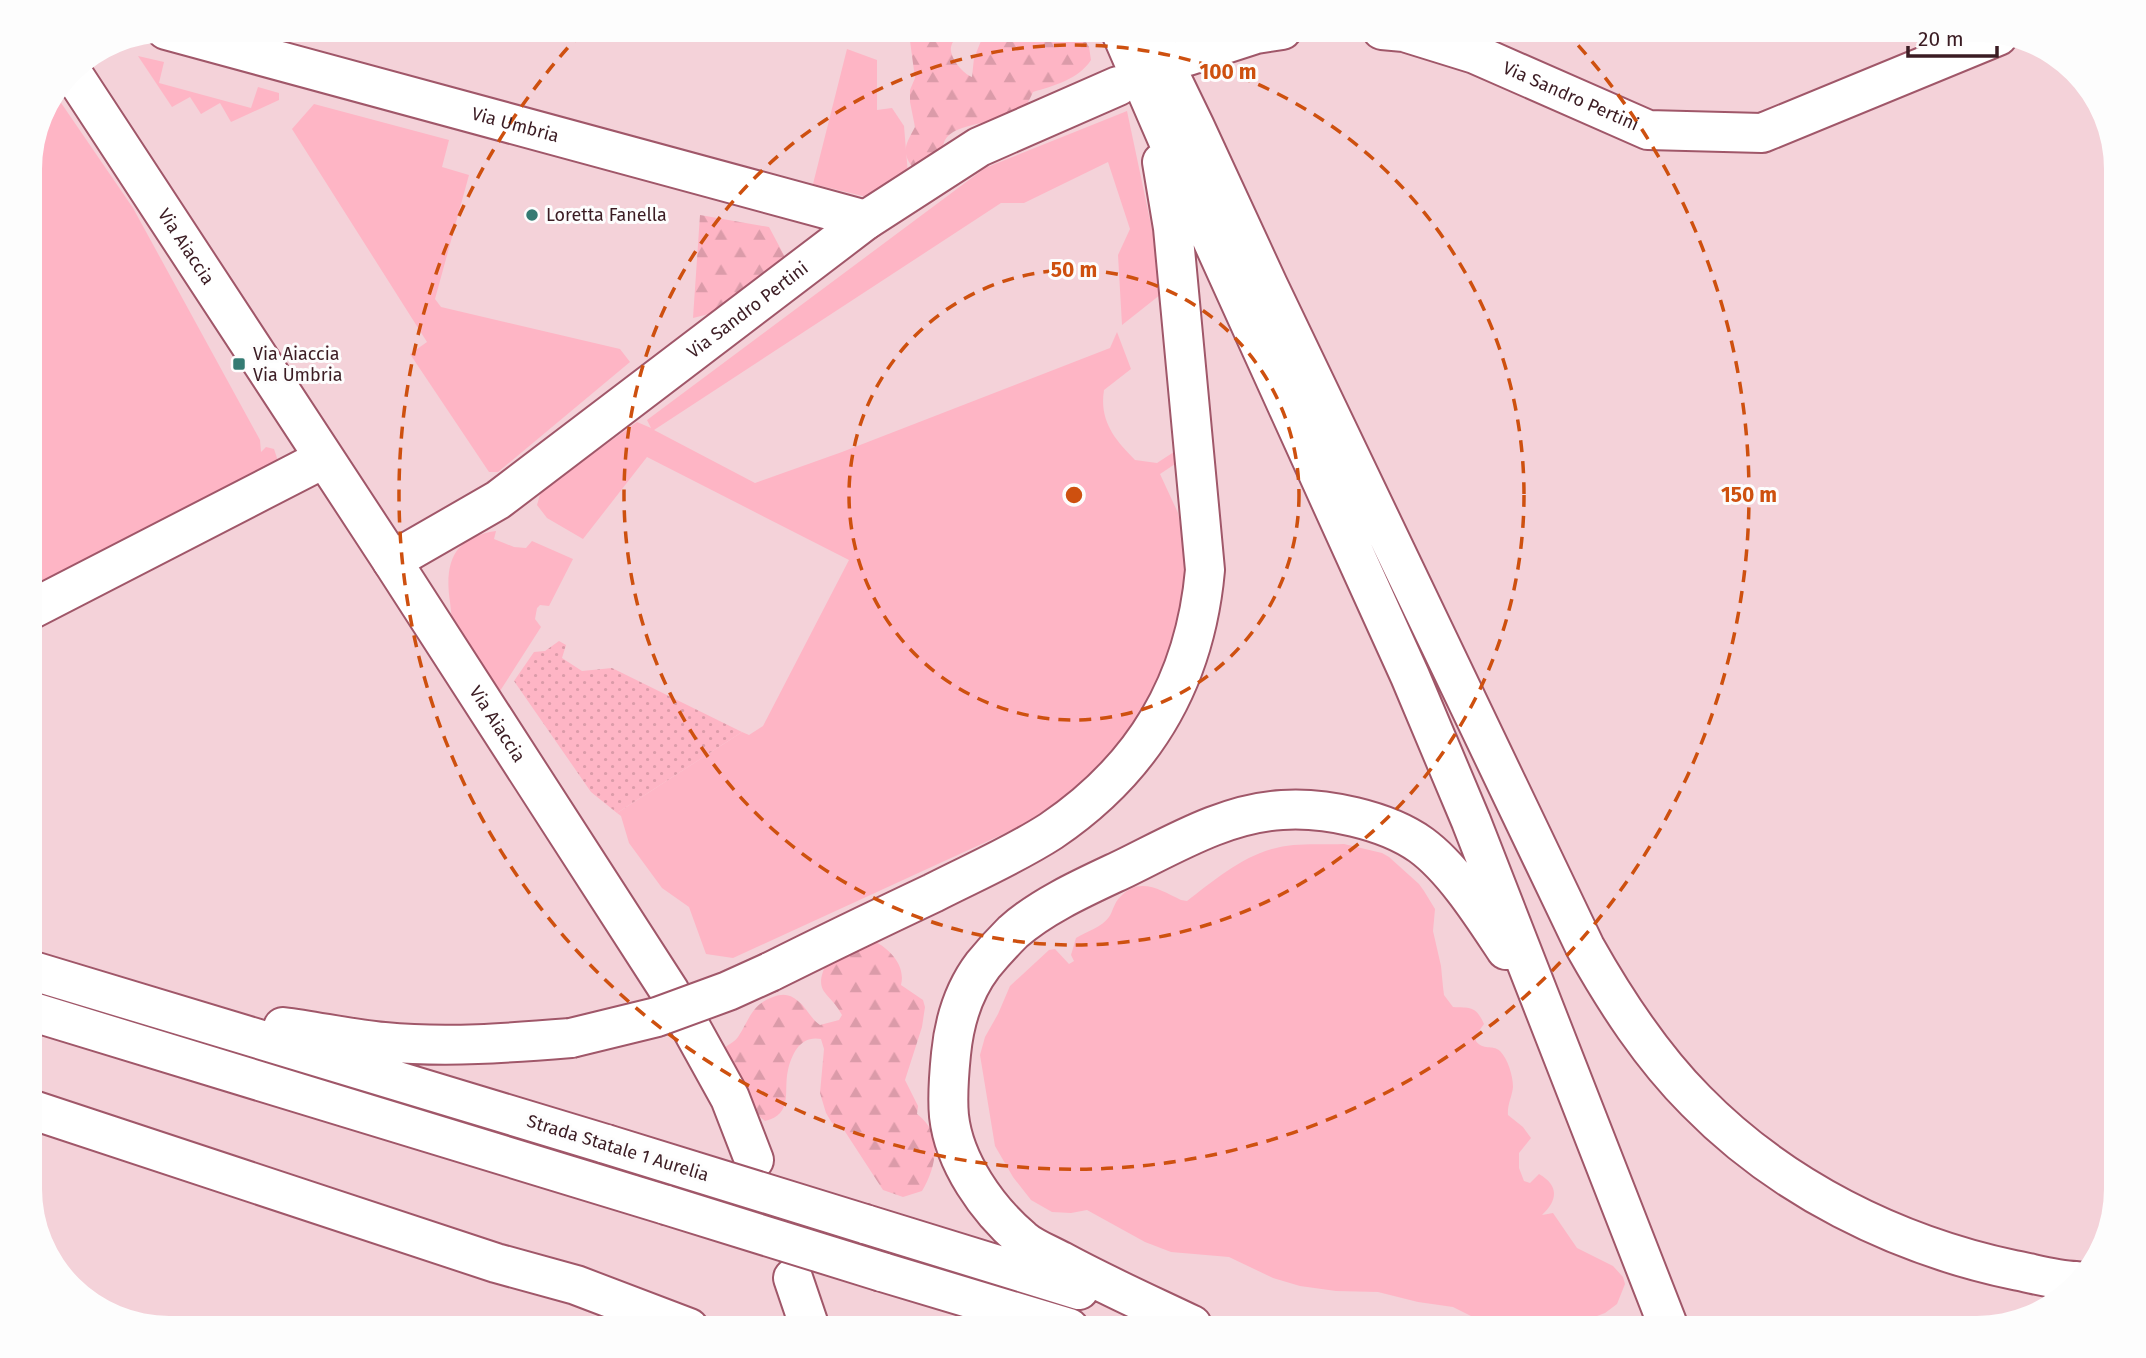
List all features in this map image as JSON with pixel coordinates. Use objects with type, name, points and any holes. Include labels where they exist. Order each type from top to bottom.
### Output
[{"type":"main road","name":"Via Umbria","points":[[210,42],[866,220]]},
{"type":"main road","points":[[1188,56],[1231,42]]},
{"type":"main road","name":"Via Sandro Pertini","points":[[1477,42],[1648,130],[1762,133],[1983,42]]},
{"type":"main road","points":[[170,1012],[382,1042],[465,1045],[571,1038],[657,1017],[728,991],[770,972],[991,864],[1050,831],[1100,792],[1120,772],[1153,729],[1172,698],[1183,673],[1202,604],[1205,570],[1173,228],[1165,172],[1130,52]]},
{"type":"main road","points":[[1130,52],[1189,190],[1410,677],[1471,821],[1664,1316]]},
{"type":"main road","points":[[1130,52],[1195,127],[1585,947],[1633,1026],[1695,1101],[1738,1139],[1821,1198],[1926,1246],[1973,1261],[2067,1279]]},
{"type":"main road","name":"Via Sandro Pertini","points":[[392,561],[498,500],[866,220],[1130,52]]},
{"type":"main road","name":"Via Aiaccia","points":[[78,81],[670,992]]},
{"type":"main road","points":[[42,604],[323,458]]},
{"type":"main road","points":[[1175,1316],[1070,1266],[1023,1240],[993,1209],[970,1177],[949,1117],[948,1086],[956,1021],[982,967],[1013,932],[1033,917],[1097,881],[1221,823],[1280,810],[1326,811],[1363,819],[1421,845],[1446,868],[1482,914],[1545,1006]]},
{"type":"main road","name":"Strada Statale 1 Aurelia","points":[[42,974],[607,1144],[1162,1316]]},
{"type":"main road","points":[[42,1015],[1030,1316]]},
{"type":"main road","points":[[689,1024],[730,1098],[754,1160]]},
{"type":"main road","points":[[42,1113],[496,1263],[576,1285],[658,1316]]},
{"type":"main road","points":[[793,1278],[806,1316]]},
{"type":"main road","points":[[919,1282],[969,1316]]},
{"type":"green space","points":[[910,42],[953,42],[951,51],[954,60],[972,77],[974,58],[981,42],[1086,42],[1091,60],[1073,77],[1033,92],[1021,111],[950,134],[944,142],[941,156],[914,169],[907,158],[906,148],[915,127],[910,90],[915,78]]},
{"type":"green space","points":[[847,49],[877,60],[877,110],[892,108],[904,126],[908,174],[875,199],[813,184]]},
{"type":"green space","points":[[138,56],[164,62],[159,83],[251,108],[258,87],[279,93],[279,100],[231,122],[220,103],[201,114],[190,97],[172,107]]},
{"type":"green space","points":[[61,103],[133,208],[260,440],[261,452],[266,447],[274,449],[280,467],[42,594],[42,161],[46,136]]},
{"type":"green space","points":[[314,104],[449,140],[442,167],[469,175],[435,299],[441,307],[620,349],[630,362],[498,472],[489,472],[410,354],[427,342],[292,129]]},
{"type":"green space","points":[[1127,111],[1165,291],[1122,325],[1118,255],[1130,229],[1108,162],[1024,203],[1001,203],[654,430],[755,483],[1110,348],[1117,332],[1131,369],[1104,390],[1104,411],[1110,429],[1135,460],[1157,463],[1180,448],[1181,460],[1160,474],[1178,513],[1186,558],[1182,612],[1164,674],[1145,715],[1108,760],[1077,788],[1023,825],[733,958],[706,954],[689,907],[662,888],[629,843],[621,816],[617,813],[742,732],[749,735],[763,726],[849,560],[647,457],[583,539],[547,518],[537,505],[541,491],[637,422],[651,428],[647,420],[985,168]]},
{"type":"green space","points":[[700,215],[769,227],[785,257],[713,313],[693,318]]},
{"type":"green space","points":[[496,531],[494,539],[514,547],[526,548],[532,541],[573,559],[549,606],[540,605],[537,608],[535,619],[541,627],[500,691],[458,632],[453,621],[449,588],[451,564],[461,546],[470,539]]},
{"type":"green space","points":[[559,641],[566,645],[562,658],[582,671],[612,668],[742,732],[617,813],[591,792],[514,681],[534,652],[545,651]]},
{"type":"green space","points":[[1308,844],[1344,844],[1382,853],[1419,884],[1435,909],[1433,931],[1444,995],[1453,1007],[1469,1008],[1478,1014],[1484,1024],[1476,1035],[1476,1041],[1482,1046],[1500,1051],[1510,1068],[1513,1087],[1508,1115],[1523,1127],[1531,1138],[1519,1153],[1519,1168],[1524,1181],[1530,1183],[1539,1174],[1546,1179],[1554,1194],[1551,1204],[1542,1215],[1553,1213],[1577,1248],[1613,1266],[1623,1277],[1625,1284],[1617,1304],[1605,1313],[1597,1316],[1471,1316],[1453,1307],[1378,1292],[1336,1291],[1300,1286],[1273,1278],[1229,1257],[1171,1252],[1145,1242],[1087,1210],[1052,1212],[1031,1200],[1013,1177],[995,1146],[980,1055],[985,1037],[1010,986],[1049,950],[1055,949],[1069,964],[1074,961],[1071,955],[1076,938],[1106,921],[1120,897],[1135,887],[1150,887],[1187,901],[1249,858],[1272,849]]},
{"type":"green space","points":[[874,941],[895,959],[901,971],[901,985],[923,1000],[925,1007],[922,1027],[905,1080],[918,1106],[917,1114],[931,1131],[934,1161],[922,1191],[903,1197],[883,1190],[844,1130],[832,1123],[826,1113],[820,1093],[824,1049],[821,1039],[808,1040],[798,1047],[788,1070],[784,1107],[774,1118],[765,1121],[760,1117],[722,1051],[735,1041],[755,1008],[777,996],[786,995],[795,999],[820,1025],[839,1020],[842,1015],[822,986],[823,971],[828,960]]},
{"type":"place","name":"Loretta Fanella","points":[[532,215]]},
{"type":"place","name":"Via Aiaccia Via Umbria","points":[[239,364]]}]
